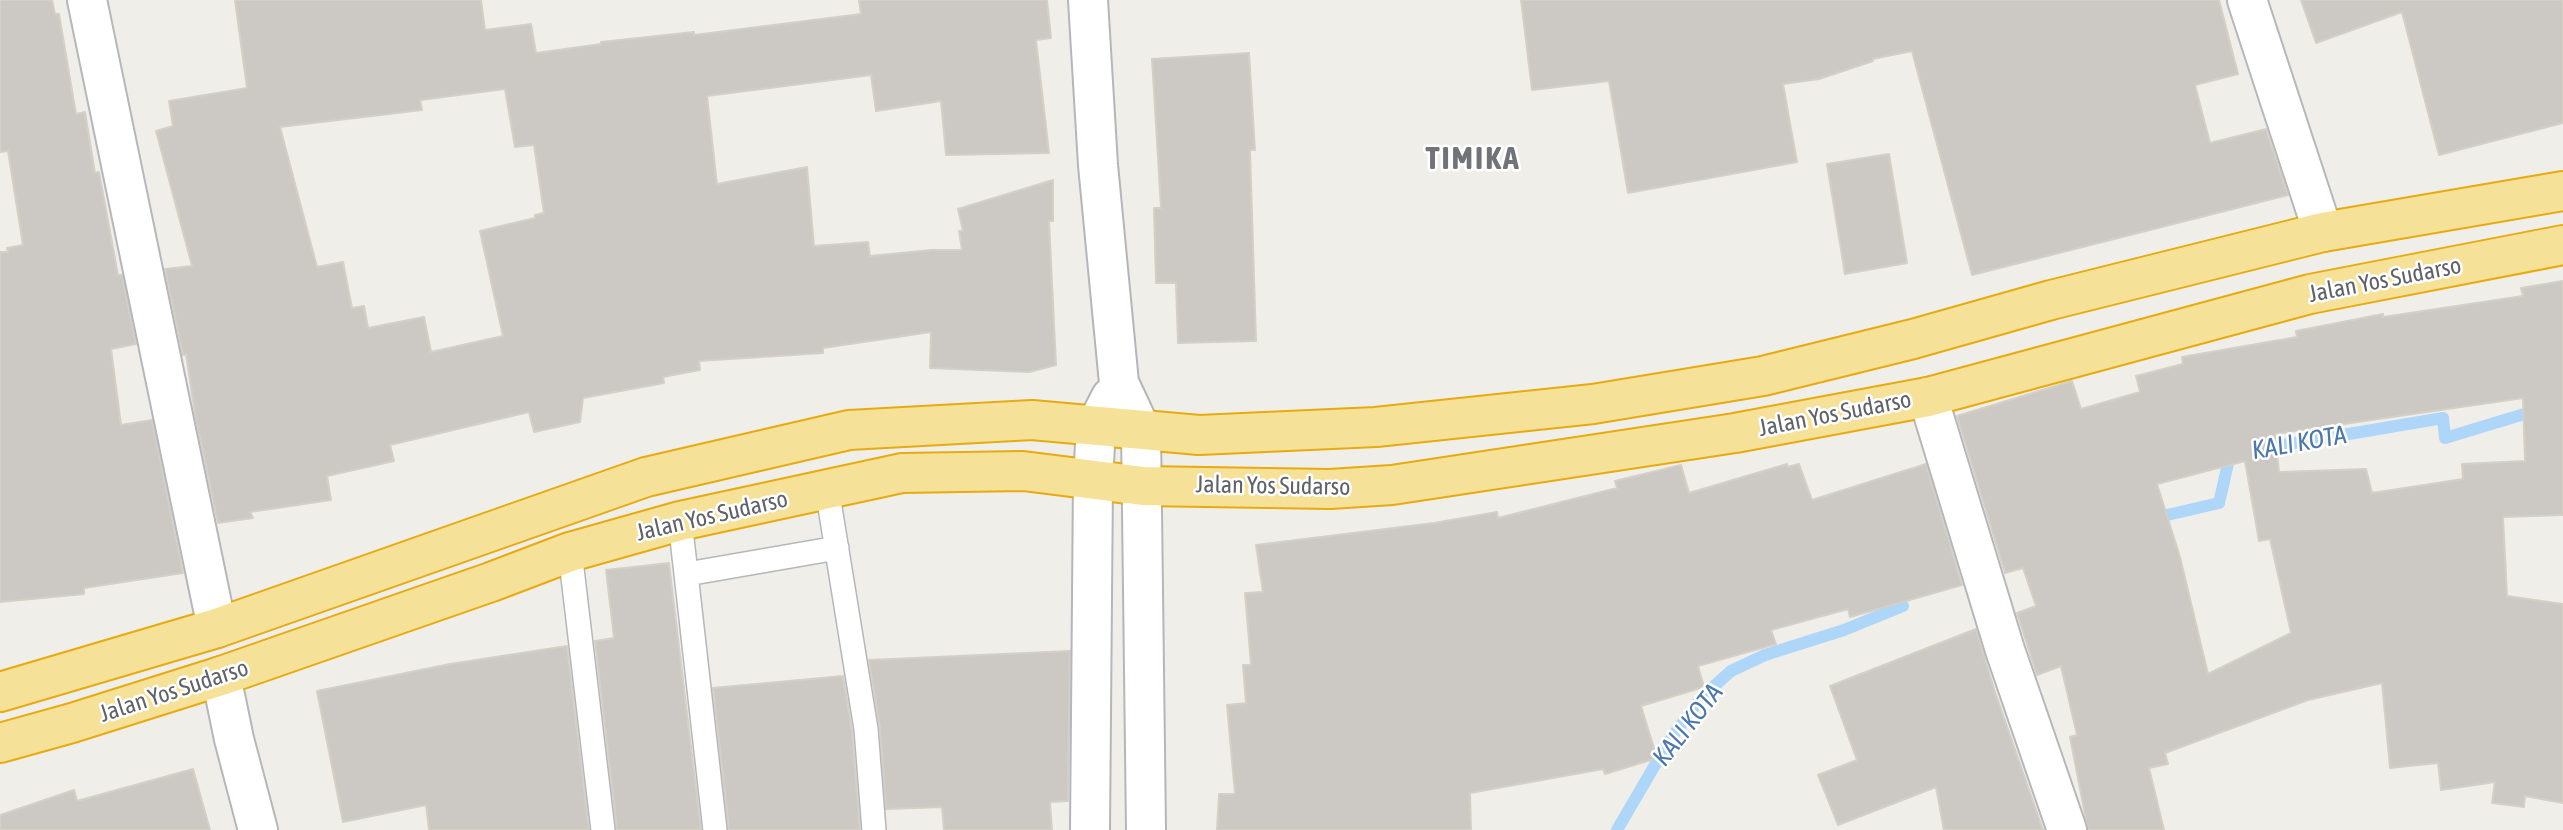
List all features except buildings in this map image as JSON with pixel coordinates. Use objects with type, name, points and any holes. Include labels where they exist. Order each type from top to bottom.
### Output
[{"type":"highway","name":"Jalan Yos Sudarso","points":[[0,692],[216,628],[646,477],[849,430],[1032,420],[1199,435],[1376,427],[1593,404],[1763,376],[2323,232],[2563,191]]},
{"type":"highway","name":"Jalan Yos Sudarso","points":[[0,743],[221,676],[478,587],[570,552],[680,521],[902,473],[1023,471],[1143,486],[1330,489],[1392,485],[1735,433],[1928,397],[2310,294],[2563,245]]},
{"type":"street","points":[[87,0],[216,628]]},
{"type":"street","points":[[1088,0],[1098,165],[1119,383],[1140,430],[1143,486],[1141,585],[1146,830]]},
{"type":"street","points":[[2247,0],[2323,232]]},
{"type":"street","points":[[1090,830],[1093,481],[1096,426],[1119,383]]},
{"type":"street","points":[[1928,397],[2005,650],[2067,830]]},
{"type":"street","points":[[221,676],[258,830]]},
{"type":"lane","points":[[827,489],[866,729],[874,830]]},
{"type":"lane","points":[[680,521],[715,830]]},
{"type":"lane","points":[[687,573],[836,548]]},
{"type":"lane","points":[[570,552],[603,830]]},
{"type":"waterway","name":"KALI KOTA","points":[[2260,449],[2443,418],[2445,438],[2521,415],[2563,407]]},
{"type":"waterway","name":"KALI KOTA","points":[[2150,519],[2219,503],[2230,455],[2235,454]]},
{"type":"waterway","name":"KALI KOTA","points":[[1617,830],[1669,741],[1701,698],[1731,671],[1765,655],[1844,630],[1903,606]]},
{"type":"district","name":"TIMIKA","points":[[1473,159]]}]
